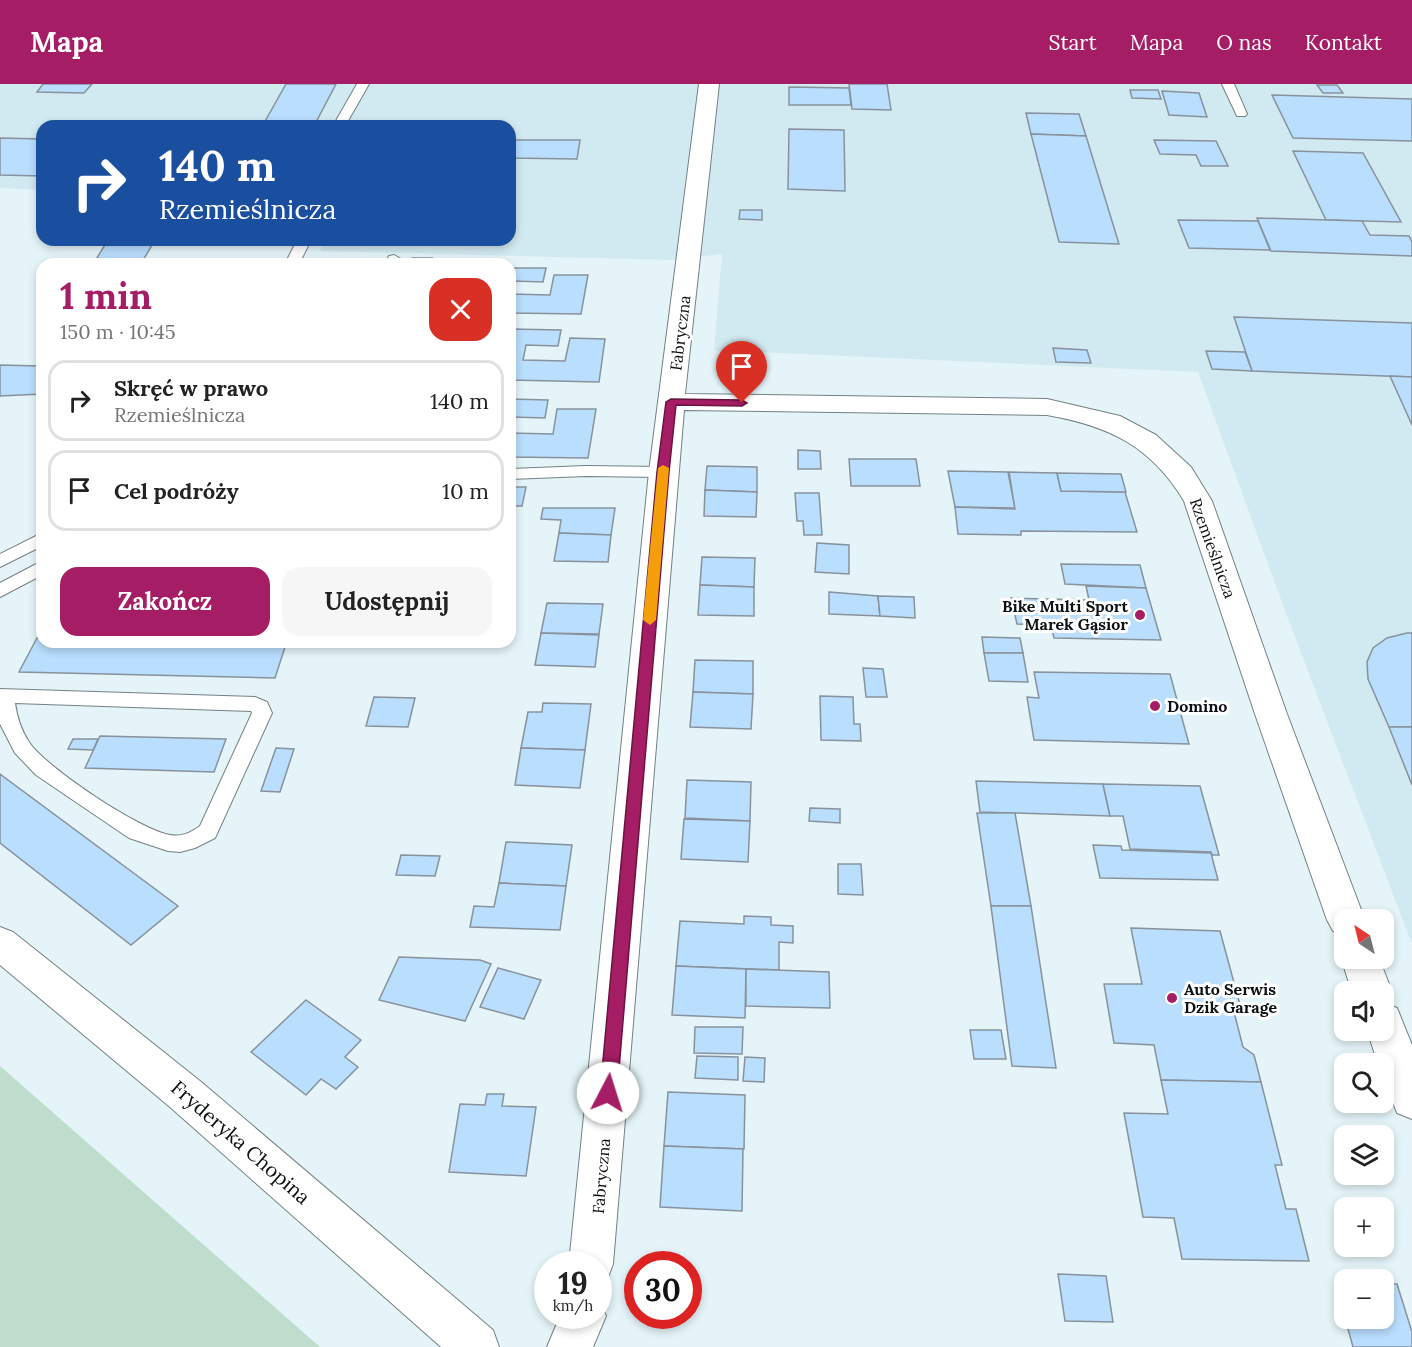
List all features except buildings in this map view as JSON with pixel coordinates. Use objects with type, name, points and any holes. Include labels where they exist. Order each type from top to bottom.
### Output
[{"type":"street","name":"Fabryczna","points":[[592,1251],[663,472],[709,84]]},
{"type":"street","name":"Rzemieślnicza","points":[[671,402],[1047,407],[1111,422],[1146,441],[1181,473],[1198,501],[1271,714],[1342,909]]},
{"type":"street","name":"Fryderyka Chopina","points":[[0,943],[185,1094],[476,1347]]},
{"type":"street","points":[[1391,1041],[1412,1100]]},
{"type":"street","points":[[570,1347],[578,1329]]},
{"type":"lane","points":[[342,120],[363,84]]},
{"type":"lane","points":[[1228,84],[1241,114]]},
{"type":"lane","points":[[516,474],[586,471],[663,472]]},
{"type":"lane","points":[[0,561],[36,542]]},
{"type":"lane","points":[[0,591],[36,570]]},
{"type":"lane","points":[[2,696],[255,704],[260,707],[262,713],[208,832],[195,840],[180,844],[168,843],[136,832],[43,770],[22,748],[7,719],[2,696]]},
{"type":"shaded area","points":[[0,84],[1412,84],[1412,944],[1287,616],[1198,372],[714,350],[722,254],[671,260],[320,251],[322,246],[516,246],[516,120],[36,120],[36,190],[0,188]]},
{"type":"green space","points":[[0,1066],[320,1347],[0,1347]]},
{"type":"slow traffic","points":[[650,620],[663,468]]},
{"type":"place","name":"Bike Multi Sport Marek Gąsior","points":[[1140,615]]},
{"type":"place","name":"Domino","points":[[1155,706]]},
{"type":"place","name":"Auto Serwis Dzik Garage","points":[[1172,998]]},
{"type":"route","points":[[608,1093],[671,402],[742,403]]}]
